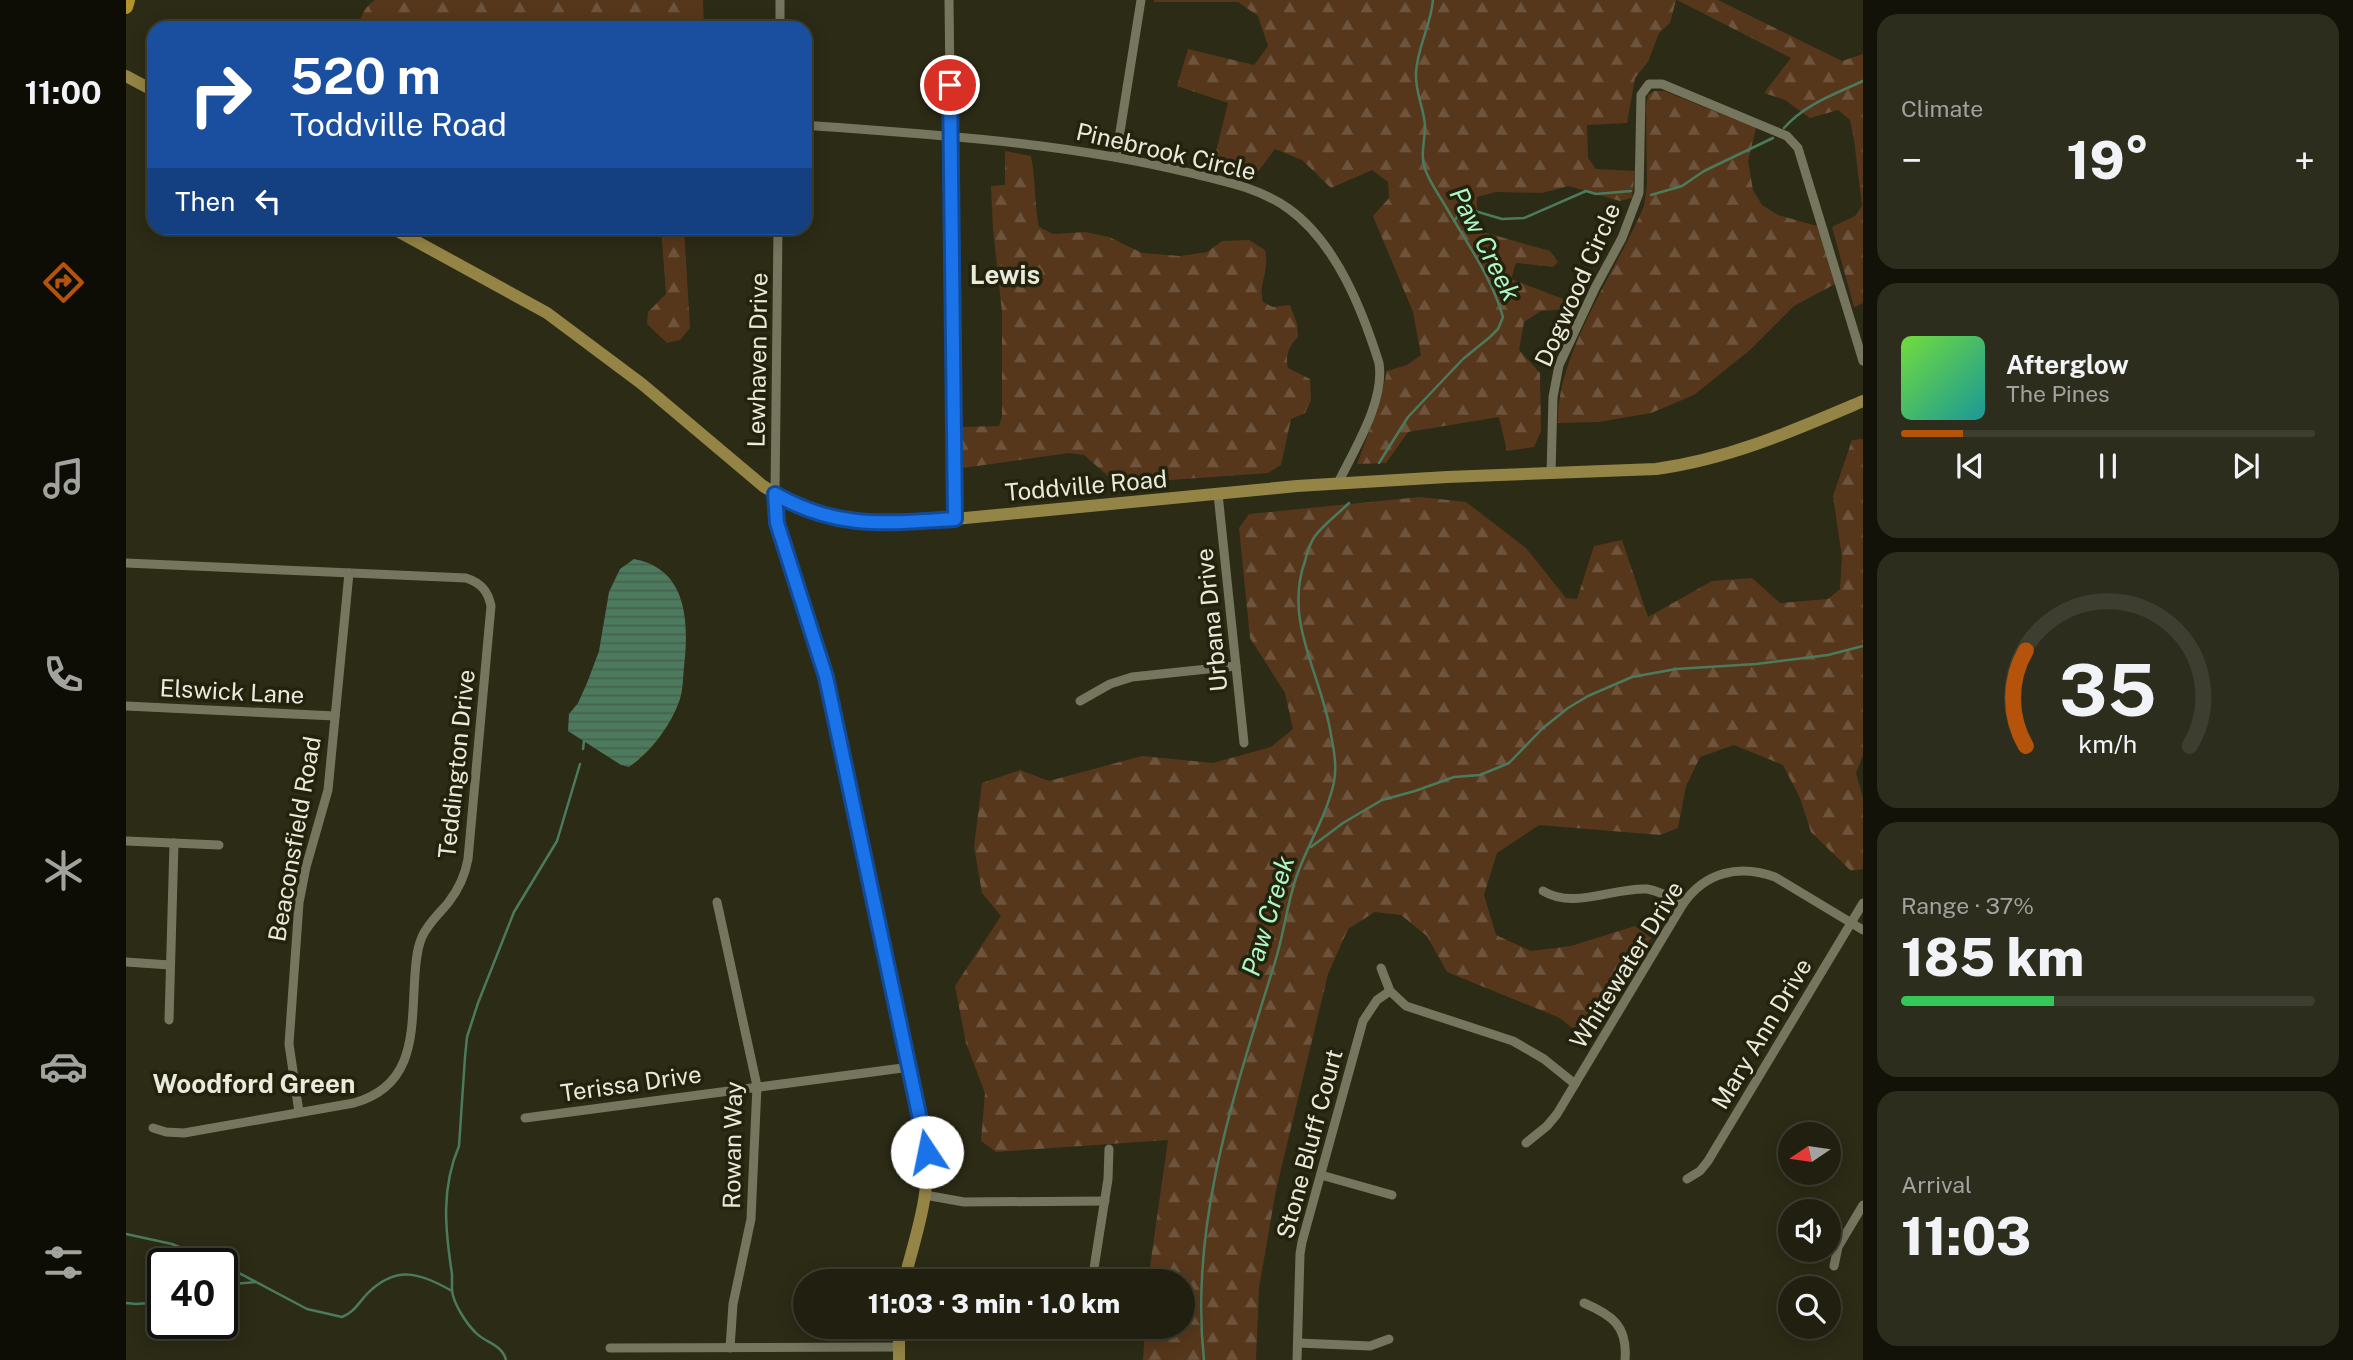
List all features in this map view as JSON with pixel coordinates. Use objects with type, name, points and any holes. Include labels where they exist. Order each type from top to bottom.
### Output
[{"type":"main road","points":[[126,7],[128,0]]},
{"type":"street","points":[[780,0],[780,21]]},
{"type":"street","points":[[949,0],[955,519]]},
{"type":"street","points":[[1116,157],[1142,0]]},
{"type":"street","points":[[126,76],[147,87]]},
{"type":"street","name":"Dogwood Circle","points":[[1551,474],[1555,378],[1563,354],[1636,205],[1640,178],[1641,94],[1649,84],[1662,84],[1768,127],[1787,136],[1798,148],[1863,361]]},
{"type":"street","name":"Pinebrook Circle","points":[[812,126],[1048,146],[1116,157],[1257,191],[1289,209],[1326,248],[1344,280],[1367,329],[1381,374],[1371,412],[1338,483]]},
{"type":"street","name":"Toddville Road","points":[[405,235],[547,313],[642,384],[775,494],[811,512],[855,522],[897,523],[955,519],[1338,483],[1631,471],[1695,463],[1756,446],[1863,401]]},
{"type":"street","name":"Lewhaven Drive","points":[[775,494],[778,235]]},
{"type":"street","points":[[775,494],[777,523],[826,677],[927,1152],[928,1180],[907,1269]]},
{"type":"street","name":"Urbana Drive","points":[[1218,494],[1244,743]]},
{"type":"street","name":"Teddington Drive","points":[[126,563],[466,578],[479,584],[490,597],[491,606],[468,859],[457,891],[421,937],[410,1043],[398,1073],[386,1087],[364,1100],[184,1133],[153,1128]]},
{"type":"street","name":"Beaconsfield Road","points":[[299,1112],[289,1031],[299,903],[306,867],[326,803],[349,573]]},
{"type":"street","points":[[1080,701],[1110,684],[1132,677],[1237,666]]},
{"type":"street","name":"Elswick Lane","points":[[126,706],[335,716]]},
{"type":"street","points":[[126,841],[219,845]]},
{"type":"street","points":[[169,1020],[174,844]]},
{"type":"street","name":"Whitewater Drive","points":[[1526,1143],[1547,1126],[1683,904],[1705,880],[1732,870],[1747,870],[1774,877],[1863,930]]},
{"type":"street","points":[[1544,891],[1552,896],[1574,898],[1645,889],[1683,904]]},
{"type":"street","name":"Rowan Way","points":[[717,902],[757,1086],[751,1219],[733,1304],[730,1348]]},
{"type":"street","name":"Mary Ann Drive","points":[[1688,1179],[1708,1161],[1863,904]]},
{"type":"street","points":[[126,962],[170,965]]},
{"type":"street","points":[[1381,968],[1390,990],[1406,1006],[1524,1046],[1575,1084]]},
{"type":"street","name":"Stone Bluff Court","points":[[1297,1360],[1300,1254],[1363,1021],[1377,1000],[1390,990]]},
{"type":"street","name":"Terissa Drive","points":[[525,1118],[910,1067]]},
{"type":"street","points":[[1094,1269],[1110,1149]]},
{"type":"street","points":[[1321,1175],[1392,1195]]},
{"type":"street","points":[[925,1195],[964,1202],[1105,1200]]},
{"type":"street","points":[[1834,1266],[1838,1247],[1863,1205]]},
{"type":"street","points":[[1584,1303],[1605,1312],[1617,1324],[1624,1338],[1625,1360]]},
{"type":"street","points":[[1298,1343],[1370,1346],[1389,1339]]},
{"type":"street","points":[[610,1348],[730,1348],[899,1354]]},
{"type":"green space","points":[[375,0],[703,0],[704,21],[361,21],[368,6]]},
{"type":"green space","points":[[1154,0],[1676,0],[1670,23],[1659,33],[1648,62],[1635,78],[1627,123],[1587,125],[1588,158],[1596,169],[1635,171],[1632,198],[1620,201],[1569,186],[1542,193],[1496,192],[1477,197],[1477,222],[1483,232],[1550,251],[1558,262],[1553,267],[1516,263],[1511,279],[1566,300],[1565,309],[1541,311],[1524,322],[1519,350],[1540,373],[1541,431],[1534,447],[1507,451],[1499,417],[1408,432],[1386,463],[1357,464],[1379,405],[1387,371],[1407,365],[1421,355],[1413,312],[1373,216],[1389,198],[1388,182],[1372,170],[1331,188],[1302,160],[1275,149],[1251,181],[1223,171],[1214,160],[1228,103],[1177,86],[1188,49],[1254,65],[1268,46],[1258,16],[1238,2]]},
{"type":"green space","points":[[1677,0],[1718,0],[1842,61],[1863,54],[1863,303],[1854,307],[1832,227],[1855,216],[1862,206],[1850,120],[1838,110],[1810,118],[1785,100],[1764,93],[1791,58]]},
{"type":"green space","points":[[1654,91],[1664,91],[1756,128],[1748,161],[1753,190],[1762,205],[1778,215],[1817,226],[1835,284],[1794,306],[1750,350],[1694,395],[1651,413],[1599,422],[1558,423],[1560,396],[1577,341],[1644,206],[1647,185],[1646,106],[1648,95]]},
{"type":"green space","points":[[1005,151],[1031,156],[1039,227],[1053,234],[1085,232],[1109,237],[1142,253],[1180,256],[1207,252],[1222,241],[1249,240],[1265,250],[1263,302],[1273,307],[1290,305],[1297,324],[1298,337],[1288,351],[1288,368],[1310,379],[1311,400],[1305,413],[1291,419],[1281,465],[1268,473],[1129,483],[1114,481],[1084,455],[1069,453],[963,468],[962,427],[999,426],[1002,417],[1002,312],[991,186],[1005,185]]},
{"type":"green space","points":[[662,235],[684,235],[690,328],[680,340],[667,343],[647,324],[648,312],[666,294]]},
{"type":"green space","points":[[1863,439],[1863,755],[1856,773],[1863,798],[1863,869],[1851,871],[1811,832],[1800,798],[1783,765],[1734,745],[1700,757],[1686,786],[1678,828],[1660,835],[1539,825],[1497,853],[1484,895],[1496,935],[1531,951],[1571,946],[1635,926],[1651,938],[1599,1017],[1588,1041],[1560,1018],[1447,972],[1427,936],[1401,915],[1375,912],[1348,929],[1328,974],[1276,1190],[1259,1288],[1256,1360],[1143,1360],[1144,1339],[1195,1339],[1195,1269],[1150,1269],[1168,1140],[996,1152],[981,1141],[985,1093],[966,1043],[955,986],[1001,916],[982,893],[974,847],[982,783],[1020,770],[1049,781],[1142,756],[1213,763],[1271,747],[1293,729],[1285,693],[1250,638],[1239,528],[1249,514],[1420,497],[1466,502],[1526,548],[1566,598],[1577,599],[1594,546],[1622,540],[1648,617],[1712,581],[1752,578],[1780,603],[1828,599],[1840,589],[1842,557],[1833,496],[1852,440]]},
{"type":"shaded area","points":[[634,559],[652,565],[665,574],[675,586],[685,616],[686,650],[682,691],[676,709],[653,745],[629,767],[621,765],[568,731],[569,714],[578,703],[599,651],[609,592],[620,569]]},
{"type":"waterway","name":"Paw Creek","points":[[1379,463],[1408,417],[1463,359],[1498,329],[1503,317],[1486,275],[1432,184],[1424,164],[1425,126],[1416,73],[1433,0]]},
{"type":"waterway","points":[[1784,128],[1811,106],[1863,81]]},
{"type":"waterway","points":[[1651,195],[1682,186],[1704,171],[1773,138]]},
{"type":"waterway","points":[[1454,221],[1461,212],[1468,209],[1502,219],[1524,218],[1586,191],[1596,194],[1631,191]]},
{"type":"waterway","name":"Paw Creek","points":[[1204,1360],[1201,1309],[1203,1259],[1219,1158],[1294,886],[1301,863],[1327,806],[1335,776],[1334,752],[1326,713],[1301,627],[1299,584],[1313,539],[1349,503]]},
{"type":"waterway","points":[[1311,847],[1343,823],[1382,800],[1454,777],[1480,775],[1509,763],[1543,728],[1568,708],[1632,677],[1676,669],[1756,664],[1828,655],[1863,646]]},
{"type":"waterway","points":[[583,749],[584,741]]},
{"type":"waterway","points":[[506,1360],[501,1350],[471,1328],[455,1301],[446,1225],[447,1193],[459,1146],[467,1037],[514,912],[557,841],[580,764]]},
{"type":"waterway","points":[[126,1234],[182,1248]]},
{"type":"waterway","points":[[238,1272],[307,1309],[342,1317],[352,1311],[377,1285],[397,1276],[418,1276],[452,1291]]},
{"type":"waterway","points":[[238,1284],[256,1282]]},
{"type":"waterway","points":[[126,1303],[147,1303]]},
{"type":"district","name":"Lewis","points":[[1005,275]]},
{"type":"district","name":"Woodford Green","points":[[254,1084]]},
{"type":"route","points":[[927,1152],[826,677],[777,523],[775,494],[811,512],[855,522],[897,523],[955,519],[950,85]]}]
